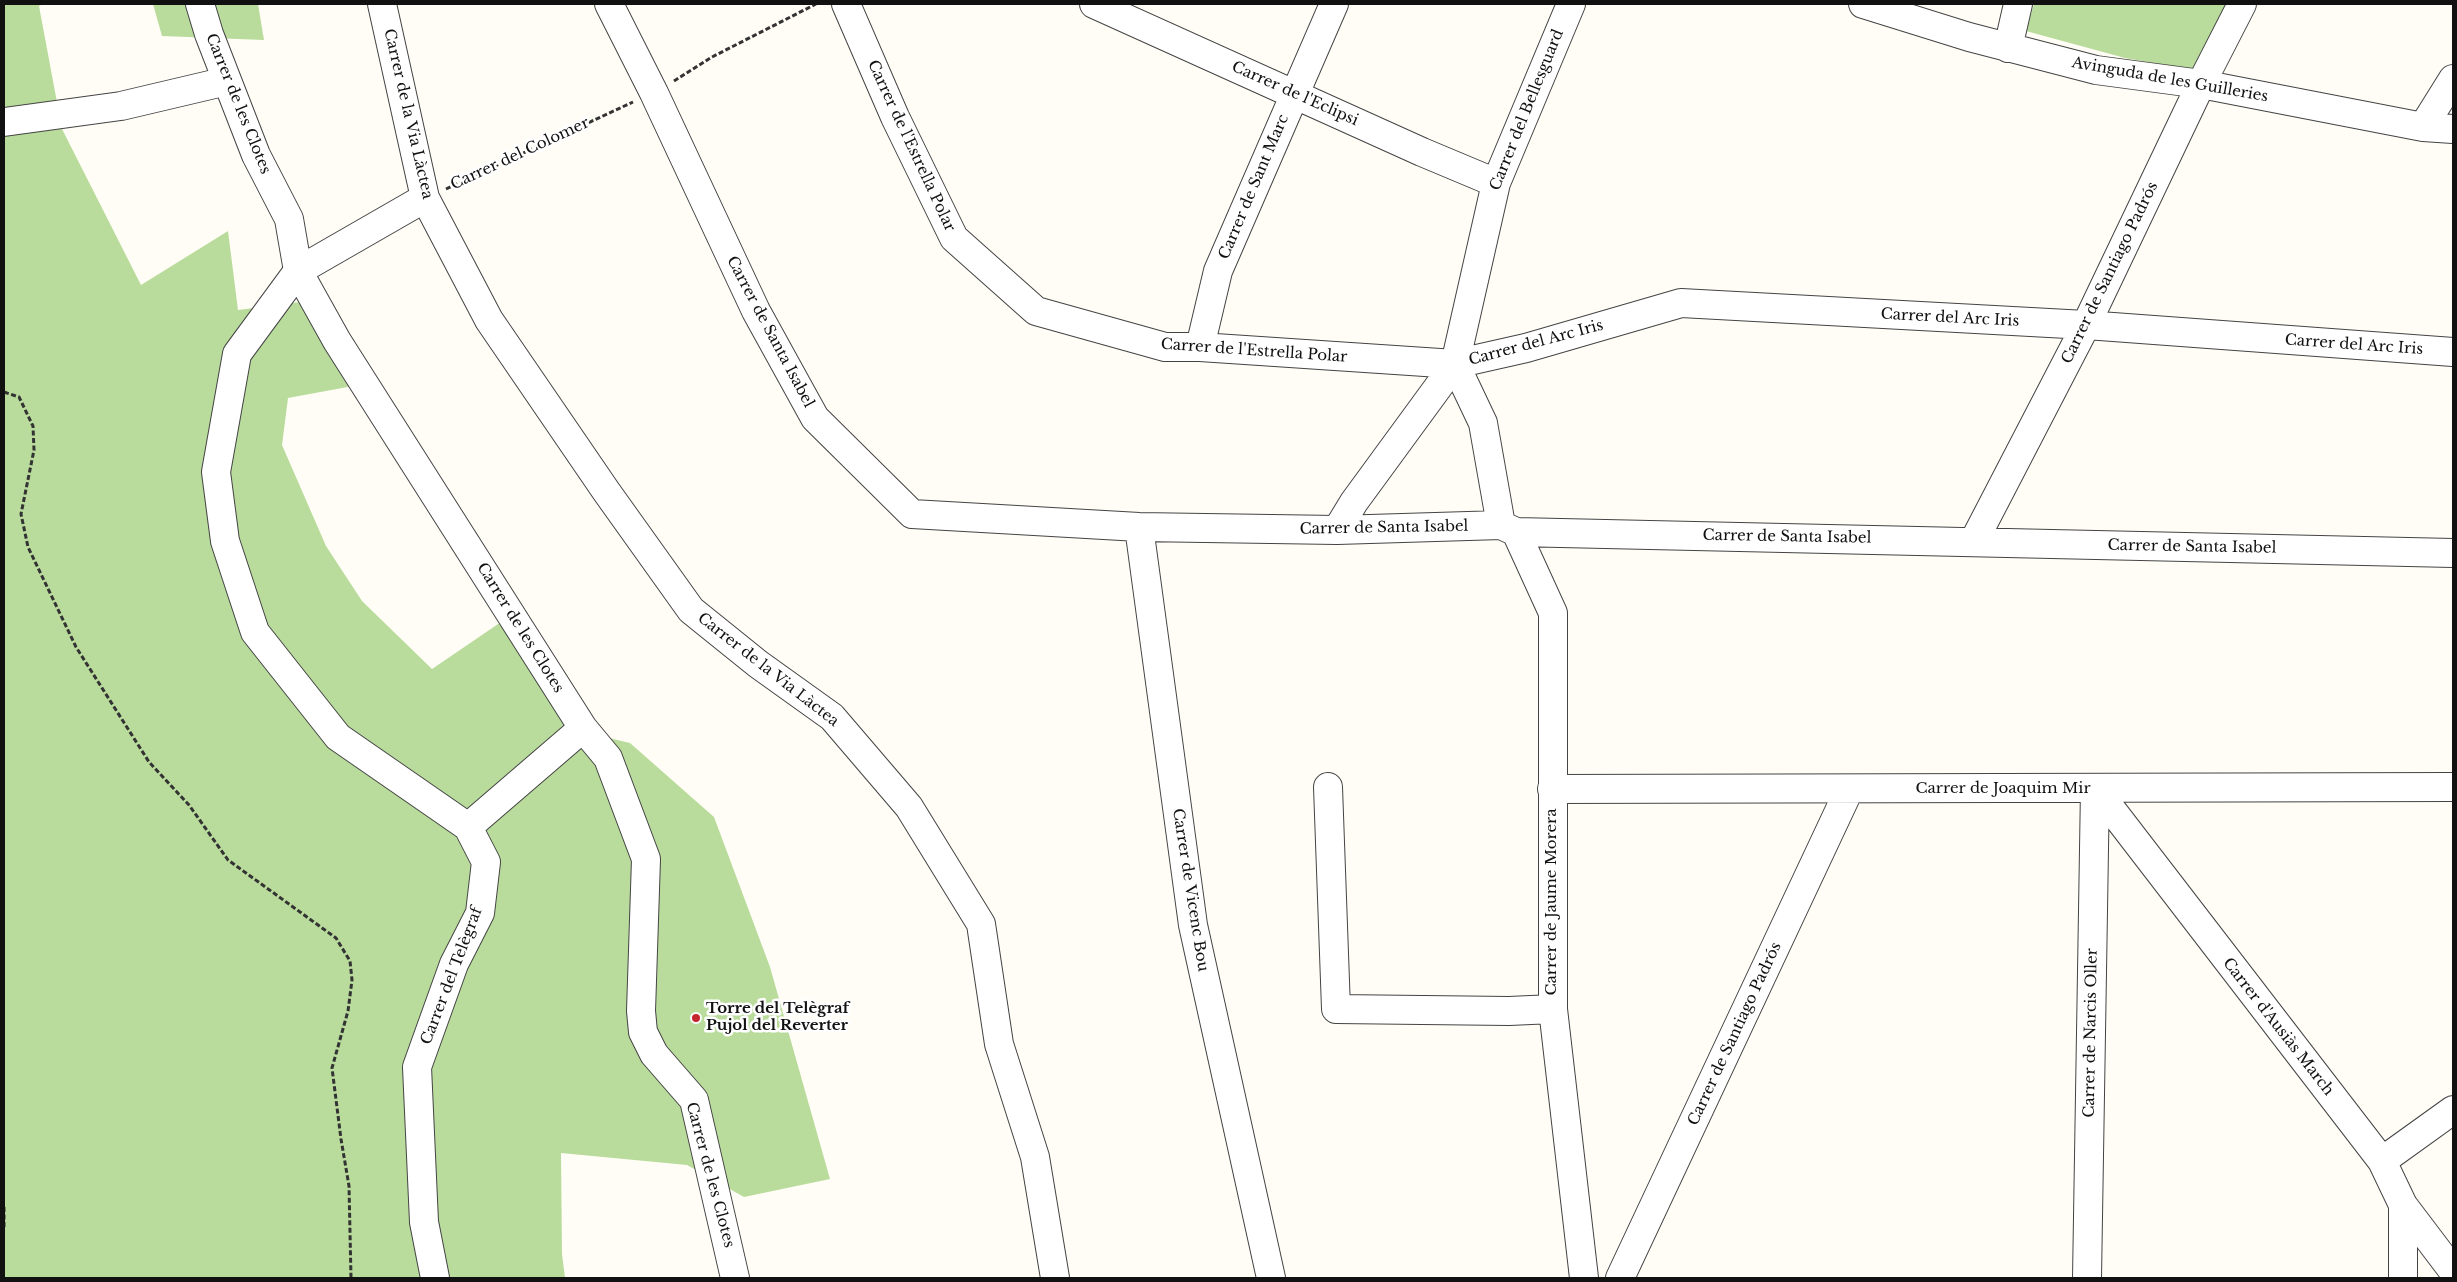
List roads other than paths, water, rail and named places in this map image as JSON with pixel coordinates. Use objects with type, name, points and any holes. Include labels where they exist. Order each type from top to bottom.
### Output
[{"type":"street","name":"Carrer de les Clotes","points":[[200,4],[256,155],[289,220],[298,271],[337,341],[583,728],[608,758],[646,859],[641,1011],[643,1032],[654,1054],[694,1100],[735,1278]]},
{"type":"street","name":"Carrer de la Via Làctea","points":[[382,4],[425,198],[489,320],[690,610],[758,664],[832,717],[909,807],[982,924],[999,1044],[1035,1158],[1055,1278]]},
{"type":"street","name":"Carrer de Santa Isabel","points":[[609,4],[654,93],[756,311],[815,418],[912,514],[1139,527],[1337,530],[1508,529],[2453,553]]},
{"type":"street","name":"Carrer de l'Estrella Polar","points":[[846,4],[895,118],[954,238],[1036,311],[1165,347],[1200,347],[1455,364]]},
{"type":"street","name":"Carrer de l'Eclipsi","points":[[1094,4],[1295,93],[1422,152],[1496,183]]},
{"type":"street","name":"Carrer de Sant Marc","points":[[1200,347],[1218,270],[1334,4]]},
{"type":"street","name":"Carrer del Bellesguard","points":[[1337,530],[1354,502],[1455,364],[1496,183],[1571,4]]},
{"type":"street","name":"Avinguda de les Guilleries","points":[[1863,4],[2008,48],[2096,70],[2201,84],[2423,127],[2453,129]]},
{"type":"street","points":[[2008,48],[2018,4]]},
{"type":"street","name":"Carrer de Santiago Padrós","points":[[1974,541],[2086,325],[2201,84],[2242,4]]},
{"type":"street","points":[[2423,127],[2453,79]]},
{"type":"street","points":[[4,122],[121,106],[227,81]]},
{"type":"street","points":[[425,198],[298,271],[237,354],[216,472],[225,541],[255,632],[338,737],[468,827],[583,728]]},
{"type":"street","name":"Carrer del Arc Iris","points":[[1455,364],[1526,348],[1681,302],[2086,325],[2453,352]]},
{"type":"street","points":[[1455,364],[1483,423],[1508,529]]},
{"type":"street","name":"Carrer de Vicenc Bou","points":[[1139,527],[1192,925],[1271,1278]]},
{"type":"street","name":"Carrer de Jaume Morera","points":[[1508,529],[1553,613],[1553,1009],[1584,1278]]},
{"type":"street","points":[[1328,786],[1336,1009],[1509,1011],[1553,1009]]},
{"type":"street","name":"Carrer de Joaquim Mir","points":[[1552,789],[1849,790],[2095,788],[2449,793]]},
{"type":"street","name":"Carrer d'Ausiàs March","points":[[2095,788],[2382,1161],[2403,1205],[2453,1271]]},
{"type":"street","name":"Carrer de Narcis Oller","points":[[2088,1278],[2095,788]]},
{"type":"street","name":"Carrer de Santiago Padrós","points":[[1620,1278],[1849,790]]},
{"type":"street","name":"Carrer del Telègraf","points":[[435,1278],[424,1222],[417,1067],[454,964],[480,912],[486,862],[468,827]]},
{"type":"street","points":[[2382,1161],[2453,1110]]},
{"type":"street","points":[[2403,1205],[2403,1278]]},
{"type":"place","name":"Torre del Telègraf Pujol del Reverter","points":[[696,1018]]}]
